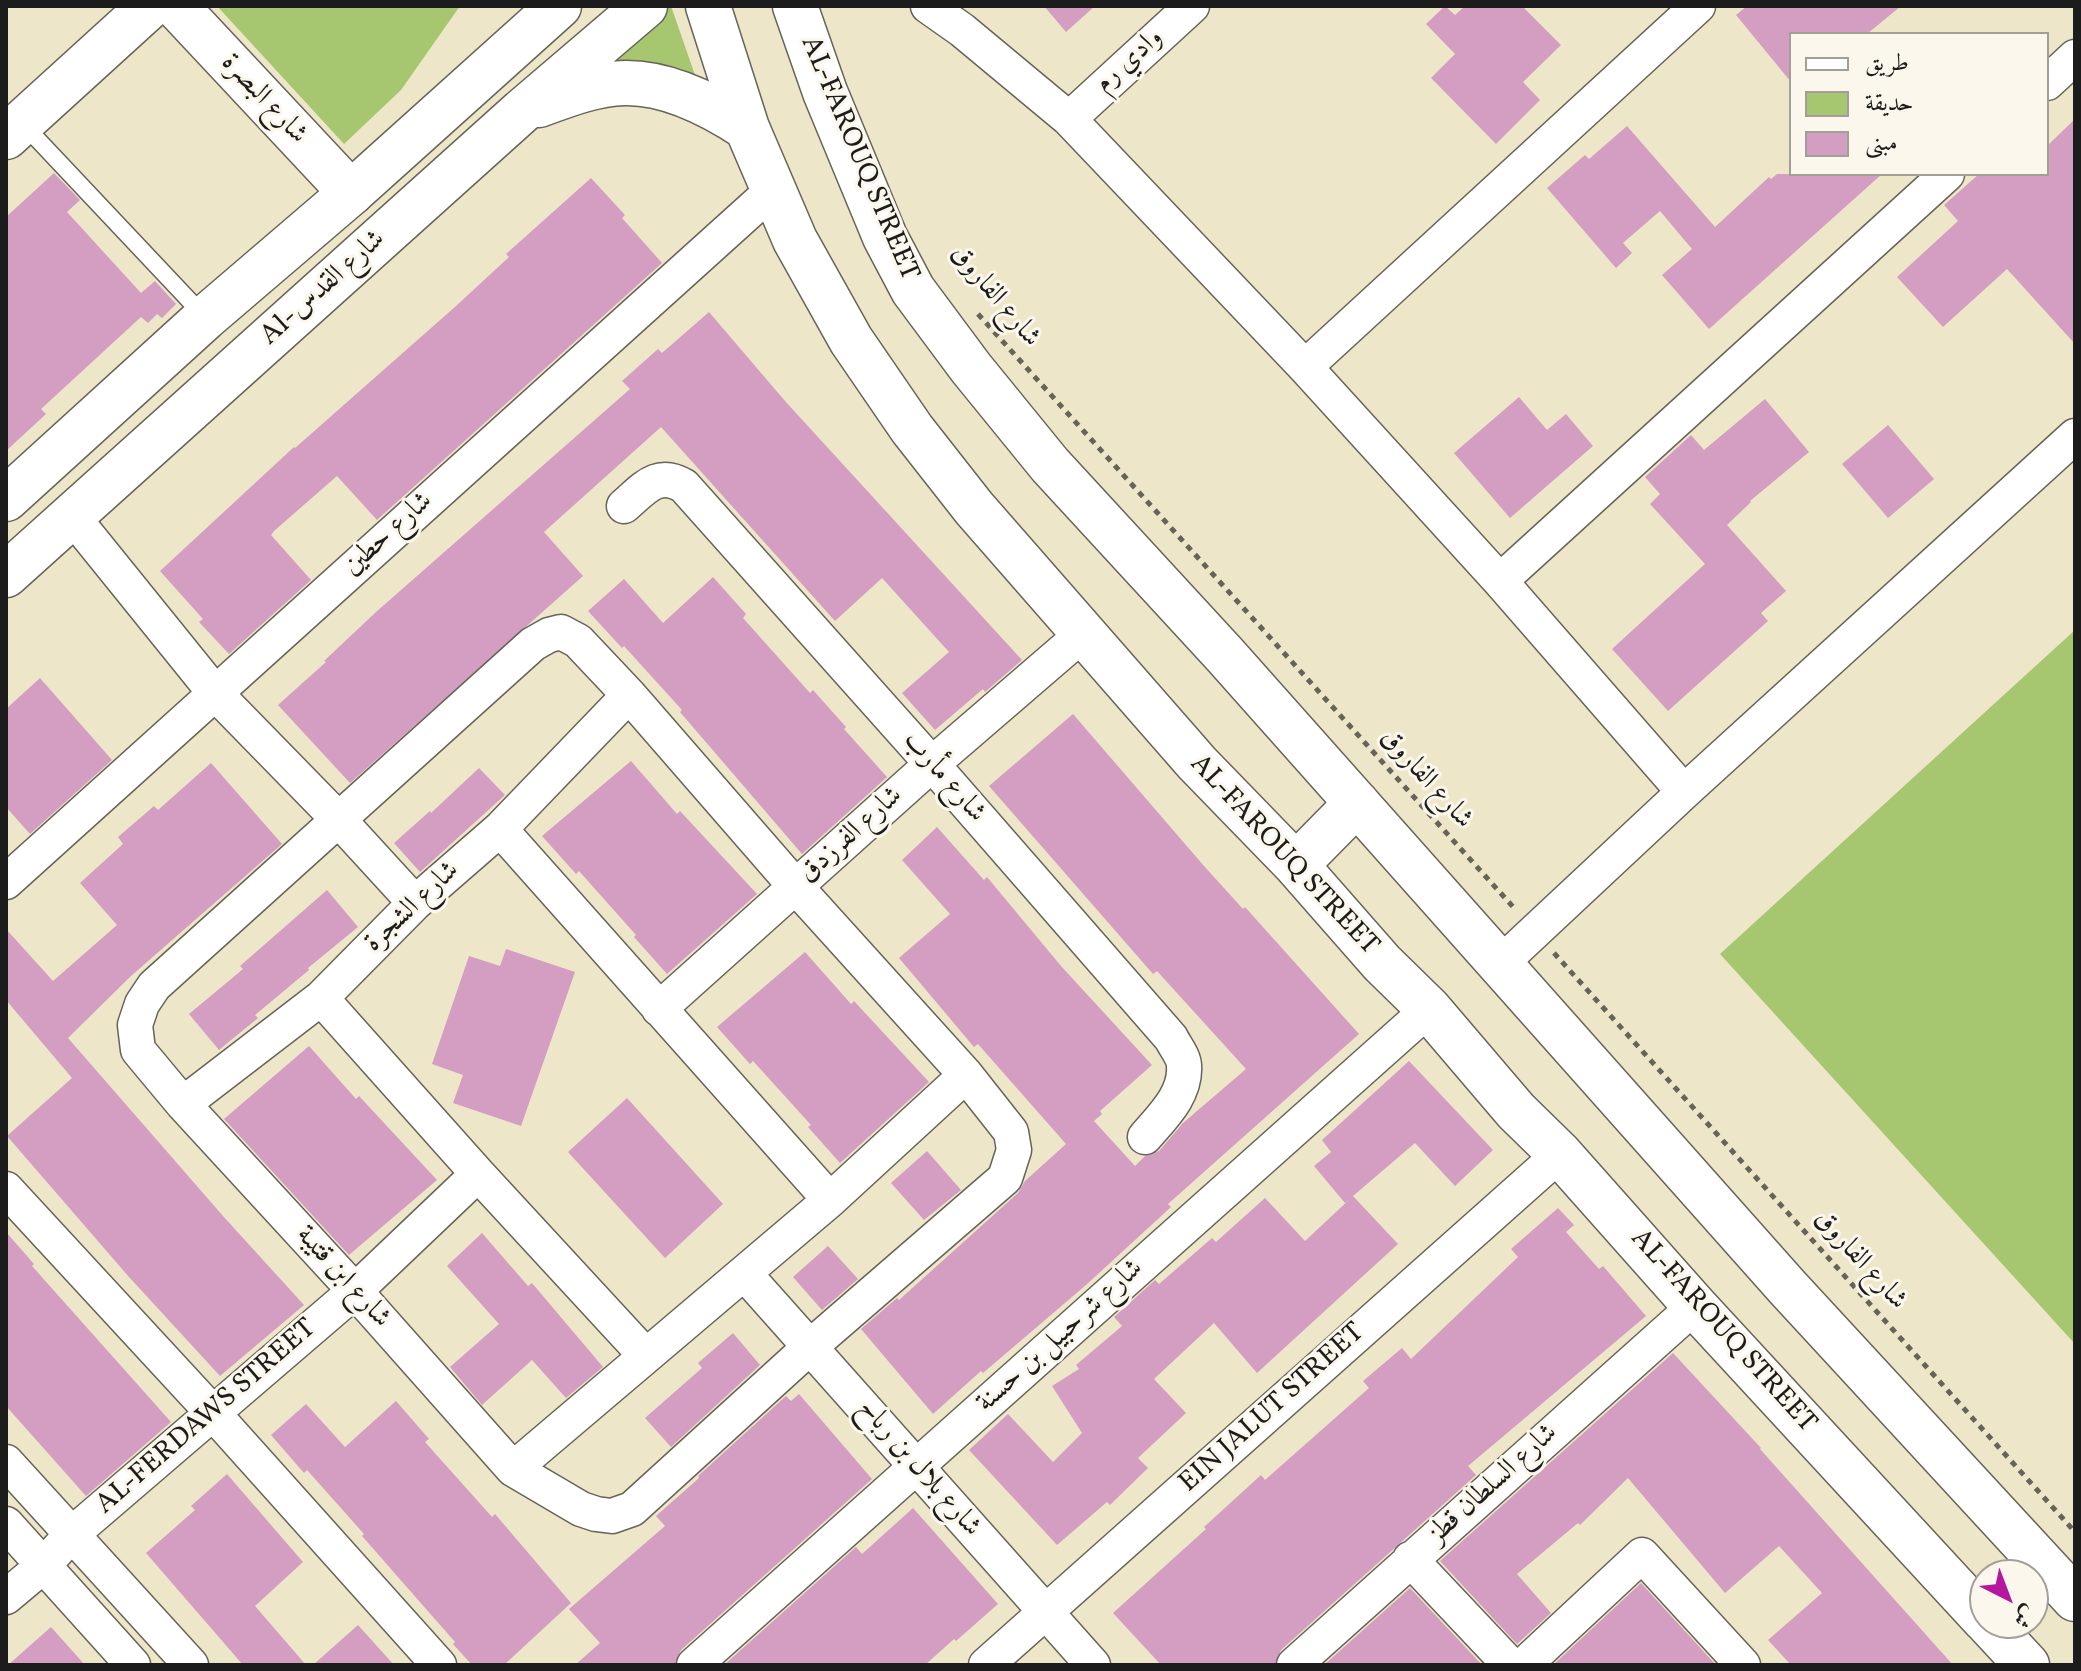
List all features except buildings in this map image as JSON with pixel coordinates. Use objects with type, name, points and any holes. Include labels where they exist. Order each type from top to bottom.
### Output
[{"type":"main road","points":[[14,130],[150,6]]},
{"type":"main road","name":"شارع البصرة","points":[[176,6],[351,193]]},
{"type":"main road","points":[[483,73],[514,6]]},
{"type":"main road","name":"Al-شارع القدس","points":[[6,499],[205,318],[351,193],[559,6]]},
{"type":"main road","name":"Al-شارع القدس","points":[[6,575],[522,111],[645,6]]},
{"type":"main road","name":"AL-FAROUQ STREET","points":[[708,6],[747,128],[795,240],[851,340],[912,429],[974,508],[1197,763],[1296,865],[1382,963],[1429,1009],[1516,1111],[1560,1154],[1695,1306],[1969,1604]]},
{"type":"main road","name":"AL-FAROUQ STREET","points":[[795,6],[825,92],[885,237],[913,290],[1050,465],[1225,655],[1788,1288],[2075,1599]]},
{"type":"main road","points":[[522,111],[581,89],[625,83],[665,89],[713,106],[747,128]]},
{"type":"main road","points":[[1296,865],[1357,803]]},
{"type":"main road","name":"AL-FAROUQ STREET","points":[[2002,1639],[2027,1665]]},
{"type":"street","points":[[928,6],[962,30],[1069,119],[1305,367],[1500,581],[1684,792]]},
{"type":"street","name":"وادي رم","points":[[1069,119],[1192,6]]},
{"type":"street","points":[[1305,367],[1698,6]]},
{"type":"street","points":[[2049,81],[2075,57]]},
{"type":"street","points":[[1500,581],[1945,176]]},
{"type":"street","name":"شارع حطين","points":[[6,882],[773,190]]},
{"type":"street","points":[[1499,965],[2075,436]]},
{"type":"street","name":"شارع مأرب","points":[[624,506],[658,480],[667,478],[684,486],[1171,1038],[1184,1064],[1181,1087],[1173,1104],[1145,1137]]},
{"type":"street","points":[[72,516],[215,693],[415,903]]},
{"type":"street","name":"شارع ابن قتيبة","points":[[629,695],[578,641],[561,632],[533,644],[154,986],[142,1004],[135,1025],[138,1050],[183,1104],[513,1469],[581,1509],[612,1516],[632,1509],[811,1346],[1005,1178],[1014,1150],[1011,1132],[966,1075]]},
{"type":"street","name":"شارع الفرزدق","points":[[659,1009],[932,764],[1084,633]]},
{"type":"street","points":[[513,1469],[830,1200],[966,1075],[796,887],[629,695]]},
{"type":"street","name":"شارع الشجرة","points":[[183,1104],[321,998],[415,903],[500,829],[629,695]]},
{"type":"street","points":[[500,829],[830,1200]]},
{"type":"street","points":[[321,998],[646,1356]]},
{"type":"street","name":"شارع شرحبيل بن حسنة","points":[[694,1665],[1429,1009]]},
{"type":"street","name":"EIN JALUT STREET","points":[[986,1665],[1560,1154]]},
{"type":"street","name":"AL-FERDAWS STREET","points":[[6,1597],[43,1566],[72,1534],[355,1291],[478,1174]]},
{"type":"street","points":[[6,1189],[439,1665]]},
{"type":"street","name":"شارع بلال بن رباح","points":[[744,1273],[1093,1665]]},
{"type":"street","name":"شارع السلطان قطز","points":[[1294,1665],[1695,1306]]},
{"type":"street","points":[[6,1462],[191,1665]]},
{"type":"street","points":[[6,1524],[133,1665]]},
{"type":"street","points":[[1524,1665],[1642,1555],[1743,1665]]},
{"type":"street","points":[[1410,1559],[1510,1665]]},
{"type":"lane","points":[[14,130],[205,318]]},
{"type":"path","name":"شارع الفاروق","points":[[977,312],[2075,1532]]},
{"type":"green space","points":[[217,6],[460,6],[401,90],[344,144]]},
{"type":"green space","points":[[664,6],[671,6],[696,78],[595,69]]},
{"type":"green space","points":[[2075,630],[2075,1344],[1720,954]]}]
